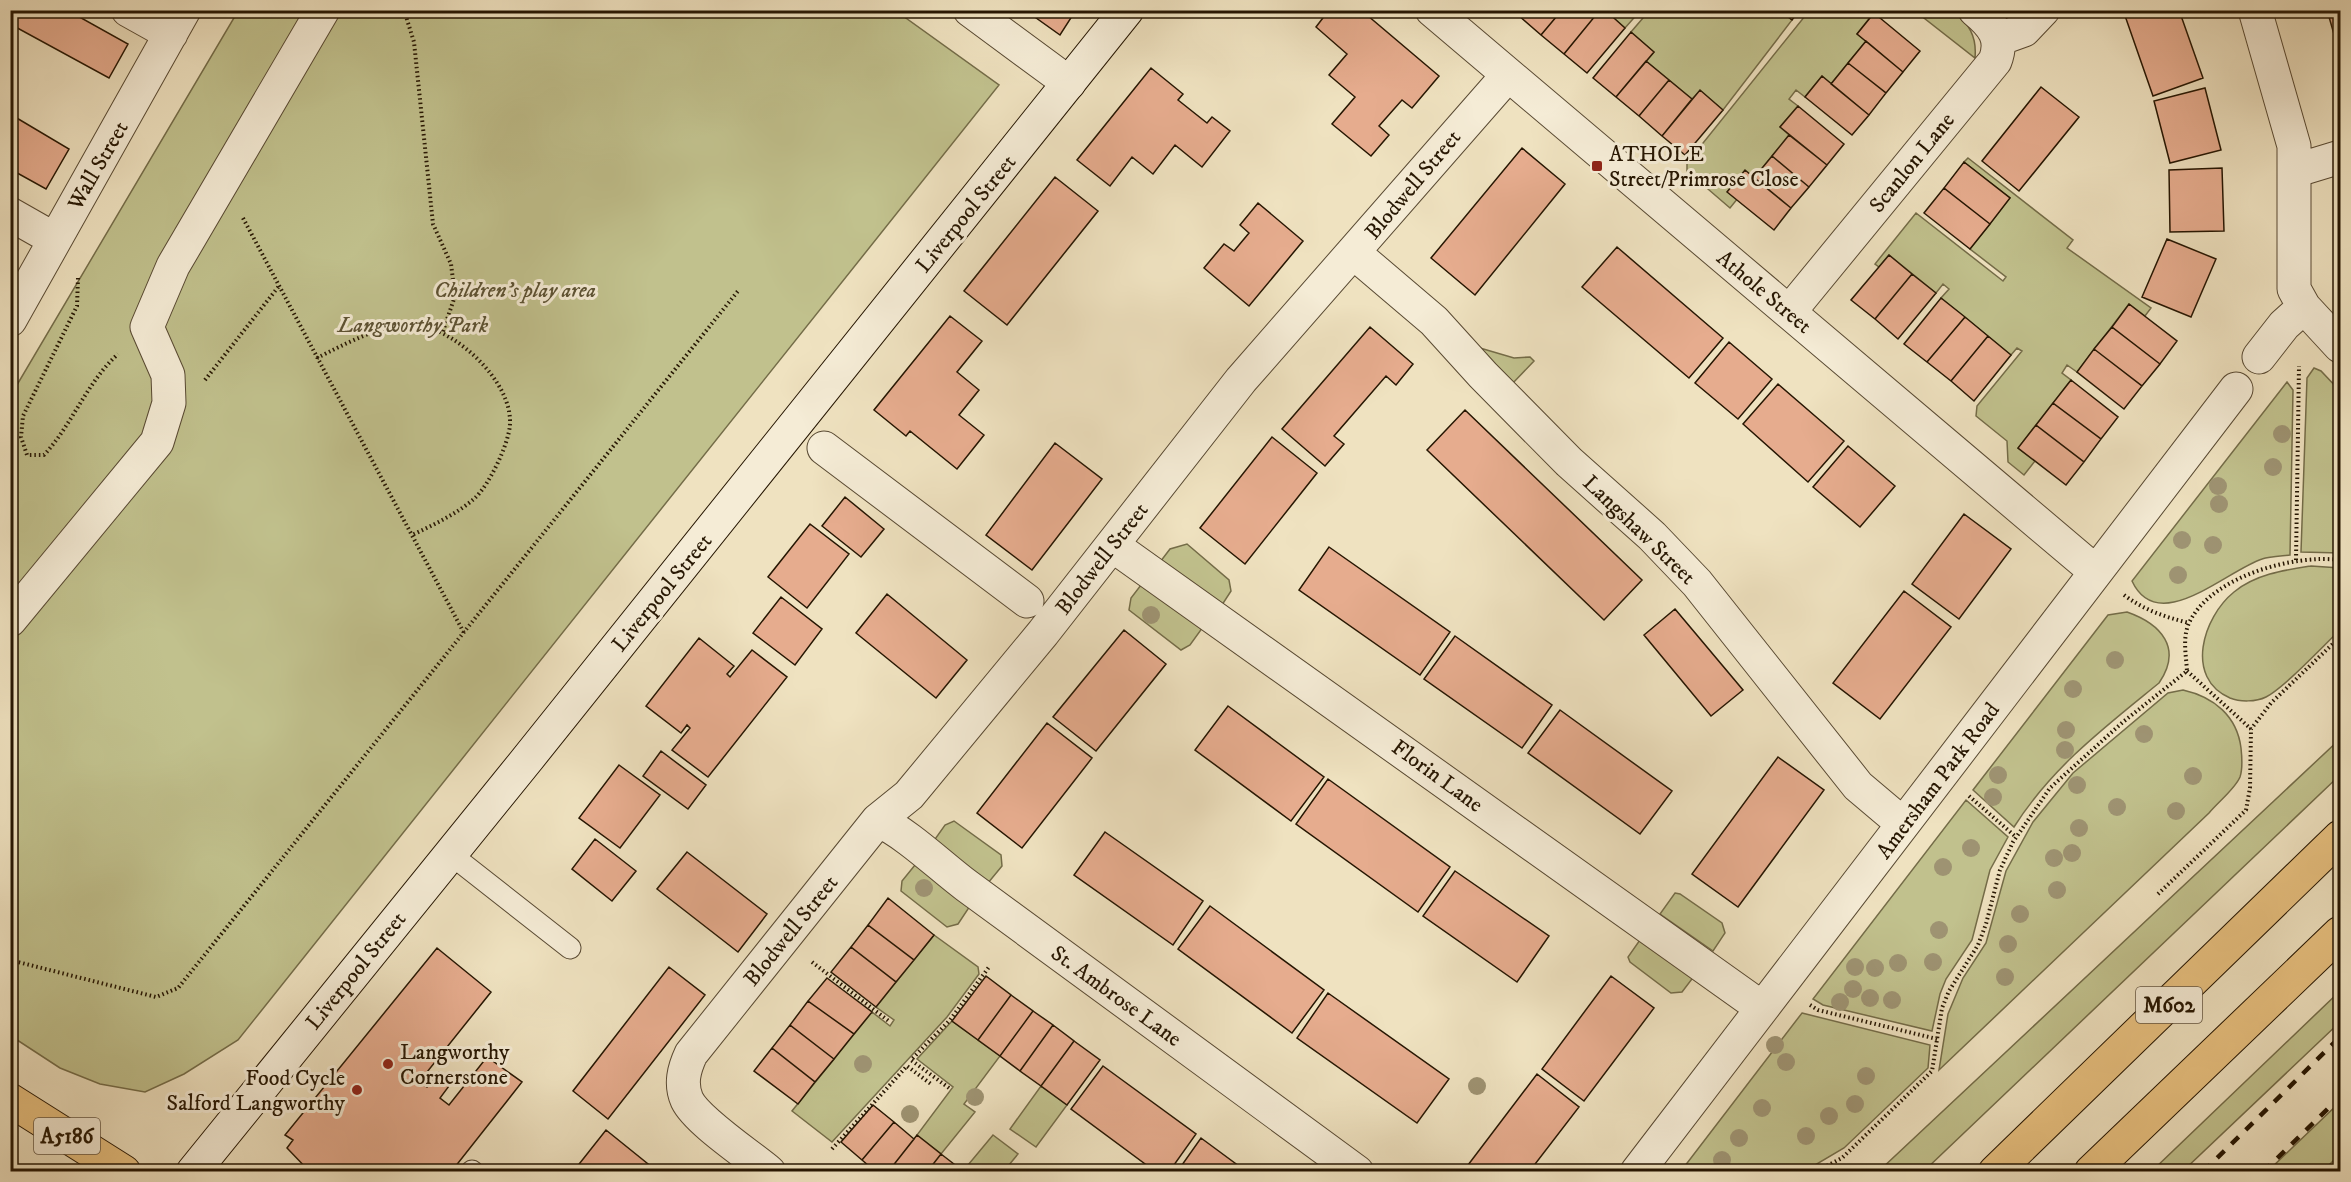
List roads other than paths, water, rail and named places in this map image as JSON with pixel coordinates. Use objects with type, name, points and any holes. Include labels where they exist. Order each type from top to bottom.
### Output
[{"type":"main road","name":"M602","points":[[1995,1172],[2340,837]]},
{"type":"main road","name":"M602","points":[[2091,1172],[2340,933]]},
{"type":"main road","name":"A5186","points":[[10,1100],[124,1172]]},
{"type":"street","points":[[128,10],[177,22]]},
{"type":"street","points":[[10,620],[157,442],[169,403],[168,375],[147,327],[173,266],[323,10]]},
{"type":"street","points":[[970,10],[1069,83]]},
{"type":"street","name":"Liverpool Street","points":[[192,1172],[1127,10]]},
{"type":"street","name":"Athole Street","points":[[1432,10],[1594,151],[1790,311],[2021,511],[2107,580]]},
{"type":"street","points":[[1976,10],[1995,30],[1999,39],[2024,30],[2043,10]]},
{"type":"street","points":[[2255,10],[2294,146],[2294,289],[2304,307],[2340,345]]},
{"type":"street","name":"Wall Street","points":[[10,320],[177,22]]},
{"type":"street","name":"Scanlon Lane","points":[[1790,311],[1995,61],[1999,51],[1999,39]]},
{"type":"street","name":"Blodwell Street","points":[[769,1172],[702,1118],[688,1100],[683,1077],[691,1054],[878,820],[909,795],[1112,545],[1242,380],[1354,253],[1440,149],[1508,75]]},
{"type":"street","points":[[2294,171],[2340,157]]},
{"type":"street","points":[[10,214],[54,239]]},
{"type":"street","name":"Langshaw Street","points":[[1354,253],[1434,321],[1569,462],[1652,536],[1682,567],[1784,690],[1858,786],[1903,824]]},
{"type":"street","points":[[2259,357],[2284,325],[2304,307]]},
{"type":"street","name":"Amersham Park Road","points":[[1638,1172],[1903,824],[2107,580],[2236,389]]},
{"type":"street","points":[[824,448],[1027,601]]},
{"type":"street","name":"Florin Lane","points":[[1112,545],[1762,1008]]},
{"type":"street","name":"St. Ambrose Lane","points":[[878,820],[897,829],[907,840],[959,879],[1357,1172]]},
{"type":"lane","points":[[449,853],[570,948]]},
{"type":"railway","points":[[2203,1172],[2340,1037]]},
{"type":"railway","points":[[2263,1172],[2340,1097]]},
{"type":"place","name":"ATHOLE Street/Primrose Close","points":[[1597,166]]},
{"type":"place","name":"Langworthy Cornerstone","points":[[388,1064]]},
{"type":"place","name":"Food Cycle Salford Langworthy","points":[[357,1090]]},
{"type":"park label","name":"Children's play area","points":[[515,289]]},
{"type":"park label","name":"Langworthy Park","points":[[413,324]]}]
